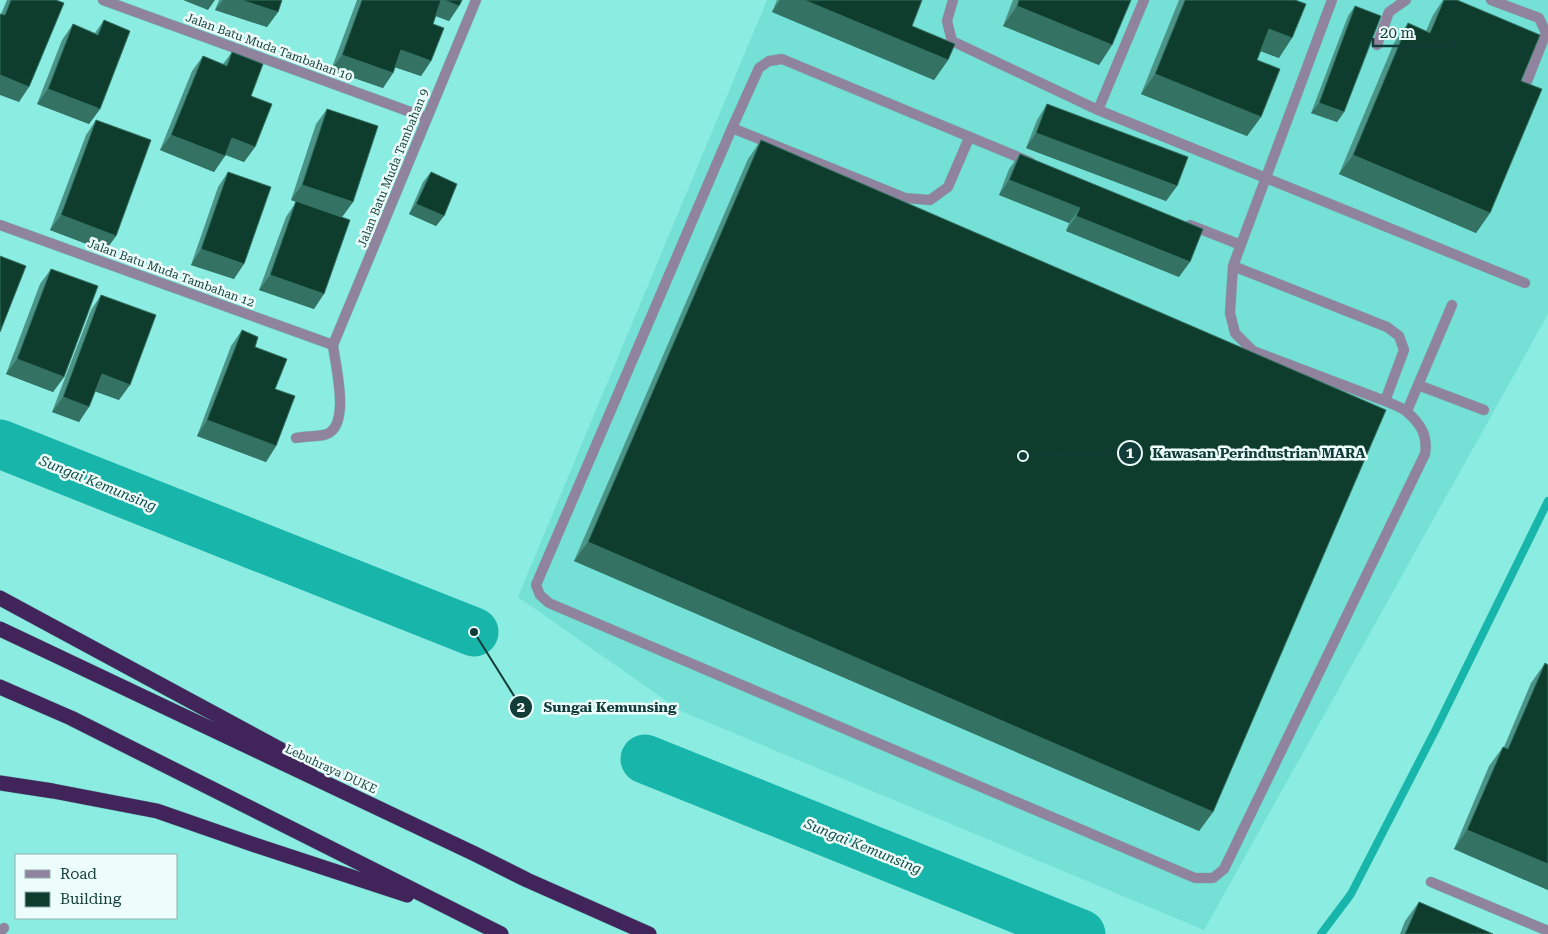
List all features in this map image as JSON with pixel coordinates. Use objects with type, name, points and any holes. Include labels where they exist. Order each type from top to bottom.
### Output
[{"type":"highway","points":[[0,598],[475,854]]},
{"type":"highway","name":"Lebuhraya DUKE","points":[[0,629],[527,880],[650,934]]},
{"type":"highway","points":[[0,687],[71,718],[496,933]]},
{"type":"highway","points":[[0,783],[156,811],[388,889],[440,904]]},
{"type":"street","name":"Jalan Batu Muda Tambahan 10","points":[[103,0],[427,118]]},
{"type":"street","name":"Jalan Batu Muda Tambahan 9","points":[[333,345],[476,0]]},
{"type":"street","points":[[953,0],[947,21],[952,41],[1098,110],[1525,282]]},
{"type":"street","points":[[1098,110],[1144,0]]},
{"type":"street","points":[[1042,167],[782,59],[769,61],[759,68],[536,585],[540,595],[549,603],[1195,878],[1213,878],[1224,869],[1425,454],[1427,443],[1423,431],[1407,410],[1253,351],[1235,333],[1230,313],[1233,266],[1332,0]]},
{"type":"street","points":[[1377,44],[1390,12],[1406,0]]},
{"type":"street","points":[[1491,0],[1539,18],[1546,33],[1526,84]]},
{"type":"street","points":[[732,128],[905,198],[930,200],[948,187],[969,138]]},
{"type":"street","points":[[1177,220],[1240,245]]},
{"type":"street","name":"Jalan Batu Muda Tambahan 12","points":[[0,225],[333,345]]},
{"type":"street","points":[[1233,266],[1387,327],[1399,336],[1404,350],[1385,401]]},
{"type":"street","points":[[1407,410],[1452,305]]},
{"type":"street","points":[[296,438],[328,434],[337,424],[340,399],[333,345]]},
{"type":"street","points":[[1418,385],[1484,410]]},
{"type":"street","points":[[1431,882],[1548,930]]},
{"type":"shaded area","points":[[767,0],[1548,0],[1548,314],[1204,930],[681,711],[518,597]]},
{"type":"building","points":[[11,0],[56,0],[64,3],[29,87],[0,75],[0,14],[5,15]]},
{"type":"building","points":[[241,0],[282,0],[278,12]]},
{"type":"building","points":[[362,0],[441,0],[433,24],[444,28],[431,61],[401,50],[393,73],[342,55]]},
{"type":"building","points":[[444,0],[462,0],[459,6]]},
{"type":"building","points":[[804,0],[922,0],[912,26],[955,44],[948,60]]},
{"type":"building","points":[[1019,0],[1131,0],[1112,45],[1017,6]]},
{"type":"building","points":[[1185,0],[1295,0],[1306,4],[1292,38],[1269,29],[1257,60],[1280,69],[1261,117],[1155,74]]},
{"type":"building","points":[[1444,0],[1457,0],[1540,35],[1521,81],[1542,89],[1490,213],[1353,155],[1408,23],[1430,33]]},
{"type":"building","points":[[1355,6],[1381,16],[1344,112],[1319,103]]},
{"type":"building","points":[[104,20],[130,31],[100,109],[48,89],[73,24],[98,35]]},
{"type":"building","points":[[232,52],[263,64],[251,96],[272,104],[255,147],[232,138],[225,156],[171,135],[203,56],[227,66]]},
{"type":"building","points":[[1047,104],[1188,157],[1177,186],[1036,133]]},
{"type":"building","points":[[327,109],[378,126],[353,202],[302,185]]},
{"type":"building","points":[[96,120],[151,140],[116,236],[61,215]]},
{"type":"building","points":[[761,140],[1386,410],[1213,812],[588,542]]},
{"type":"building","points":[[1020,154],[1203,229],[1190,262],[1076,216],[1080,208],[1009,180]]},
{"type":"building","points":[[228,172],[271,187],[244,264],[201,249]]},
{"type":"building","points":[[431,172],[457,184],[444,216],[416,204]]},
{"type":"building","points":[[296,201],[350,220],[324,294],[270,275]]},
{"type":"building","points":[[0,256],[26,266],[0,332]]},
{"type":"building","points":[[51,269],[98,286],[64,377],[17,359]]},
{"type":"building","points":[[101,295],[156,315],[130,385],[102,374],[89,407],[63,397]]},
{"type":"building","points":[[242,330],[258,337],[255,347],[287,359],[275,389],[295,396],[276,446],[207,420]]},
{"type":"building","points":[[1545,663],[1548,665],[1548,864],[1467,830],[1503,747],[1508,749]]},
{"type":"building","points":[[1419,902],[1493,934],[1405,934]]},
{"type":"waterway","name":"Sungai Kemunsing","points":[[0,444],[474,632]]},
{"type":"waterway","points":[[1321,934],[1351,894],[1436,729],[1548,501]]},
{"type":"waterway","name":"Sungai Kemunsing","points":[[645,759],[1081,934]]},
{"type":"place","name":"Kawasan Perindustrian MARA","points":[[1023,456]]},
{"type":"place","name":"Sungai Kemunsing","points":[[474,632]]}]
